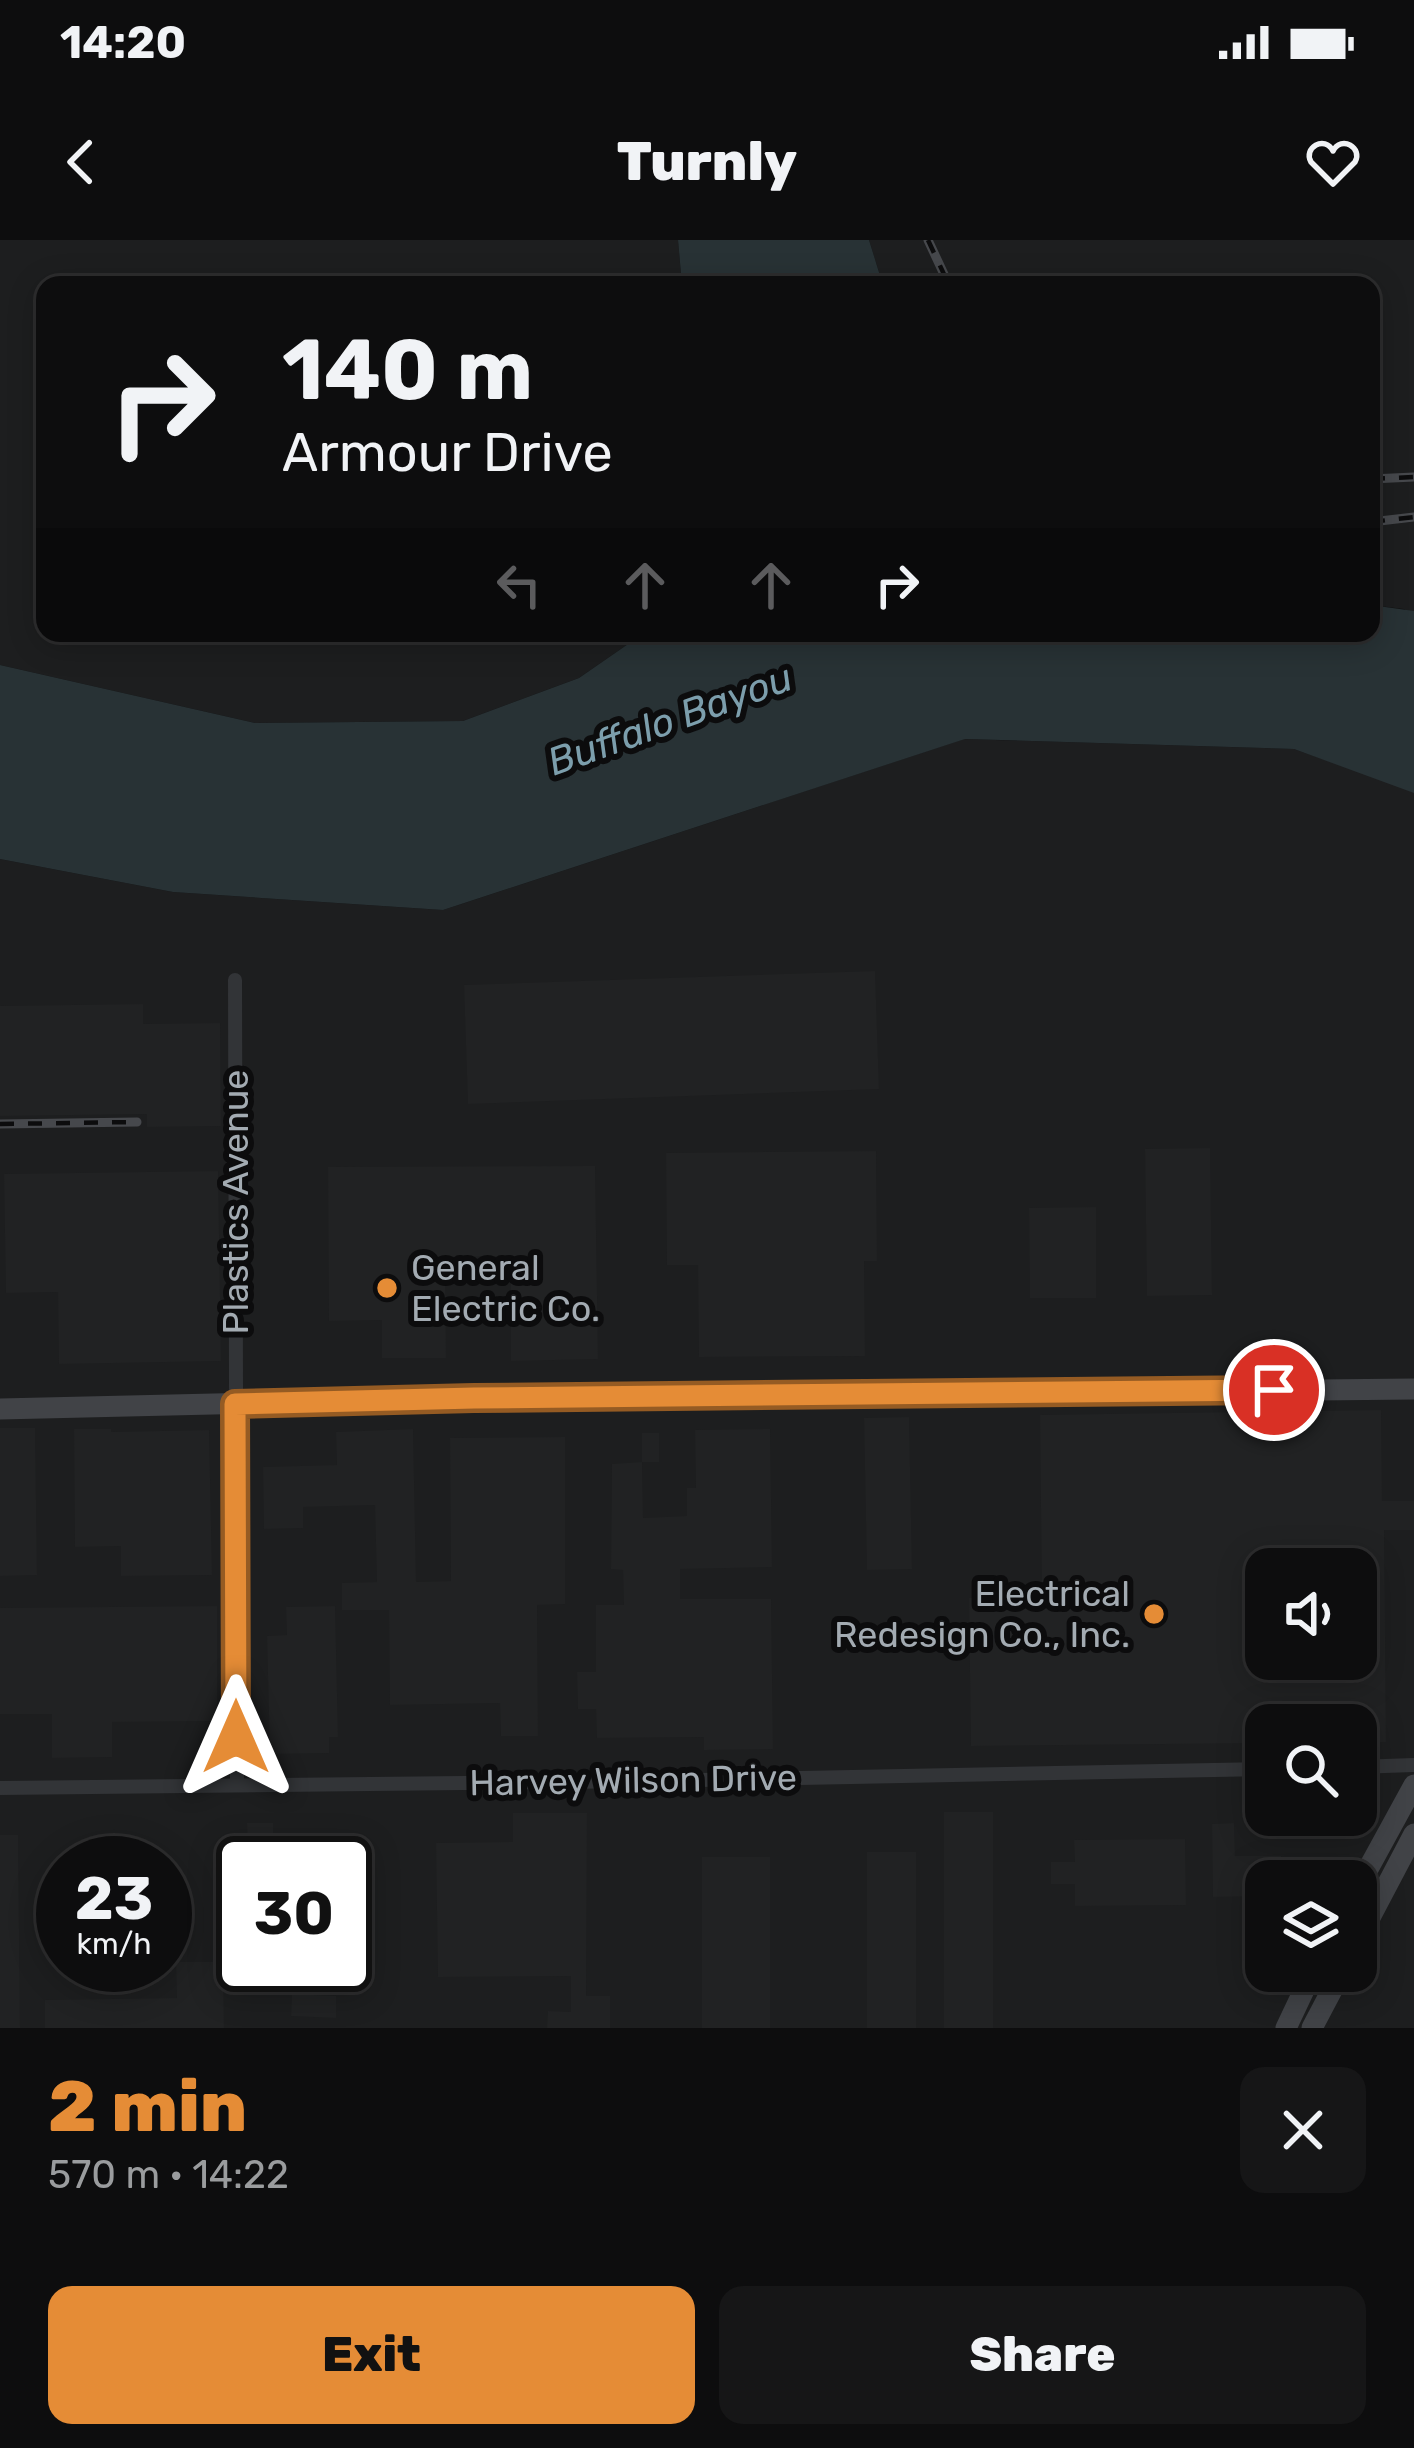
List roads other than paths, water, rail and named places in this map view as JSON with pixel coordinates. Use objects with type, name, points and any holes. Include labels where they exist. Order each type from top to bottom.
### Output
[{"type":"street","name":"Plastics Avenue","points":[[235,980],[237,1785]]},
{"type":"street","points":[[0,1409],[497,1398],[1414,1389]]},
{"type":"street","points":[[1377,1766],[1414,1765]]},
{"type":"street","name":"Harvey Wilson Drive","points":[[0,1788],[1245,1769]]},
{"type":"street","points":[[1373,1860],[1414,1785]]},
{"type":"street","points":[[1377,1904],[1414,1834]]},
{"type":"street","points":[[1286,2028],[1303,1992]]},
{"type":"street","points":[[1312,2028],[1330,1992]]},
{"type":"water","points":[[678,240],[869,240],[880,276],[681,276]]},
{"type":"water","name":"Buffalo Bayou","points":[[1380,606],[1414,611],[1414,793],[1294,749],[965,739],[443,910],[173,892],[0,859],[0,665],[255,723],[463,721],[579,678],[631,642],[1380,642]]},
{"type":"railway","points":[[928,240],[945,276]]},
{"type":"railway","points":[[1380,479],[1414,477]]},
{"type":"railway","points":[[1380,521],[1414,517]]},
{"type":"railway","points":[[0,1124],[137,1122]]},
{"type":"place","name":"General Electric Co.","points":[[387,1288]]},
{"type":"place","name":"Electrical Redesign Co., Inc.","points":[[1154,1614]]}]
